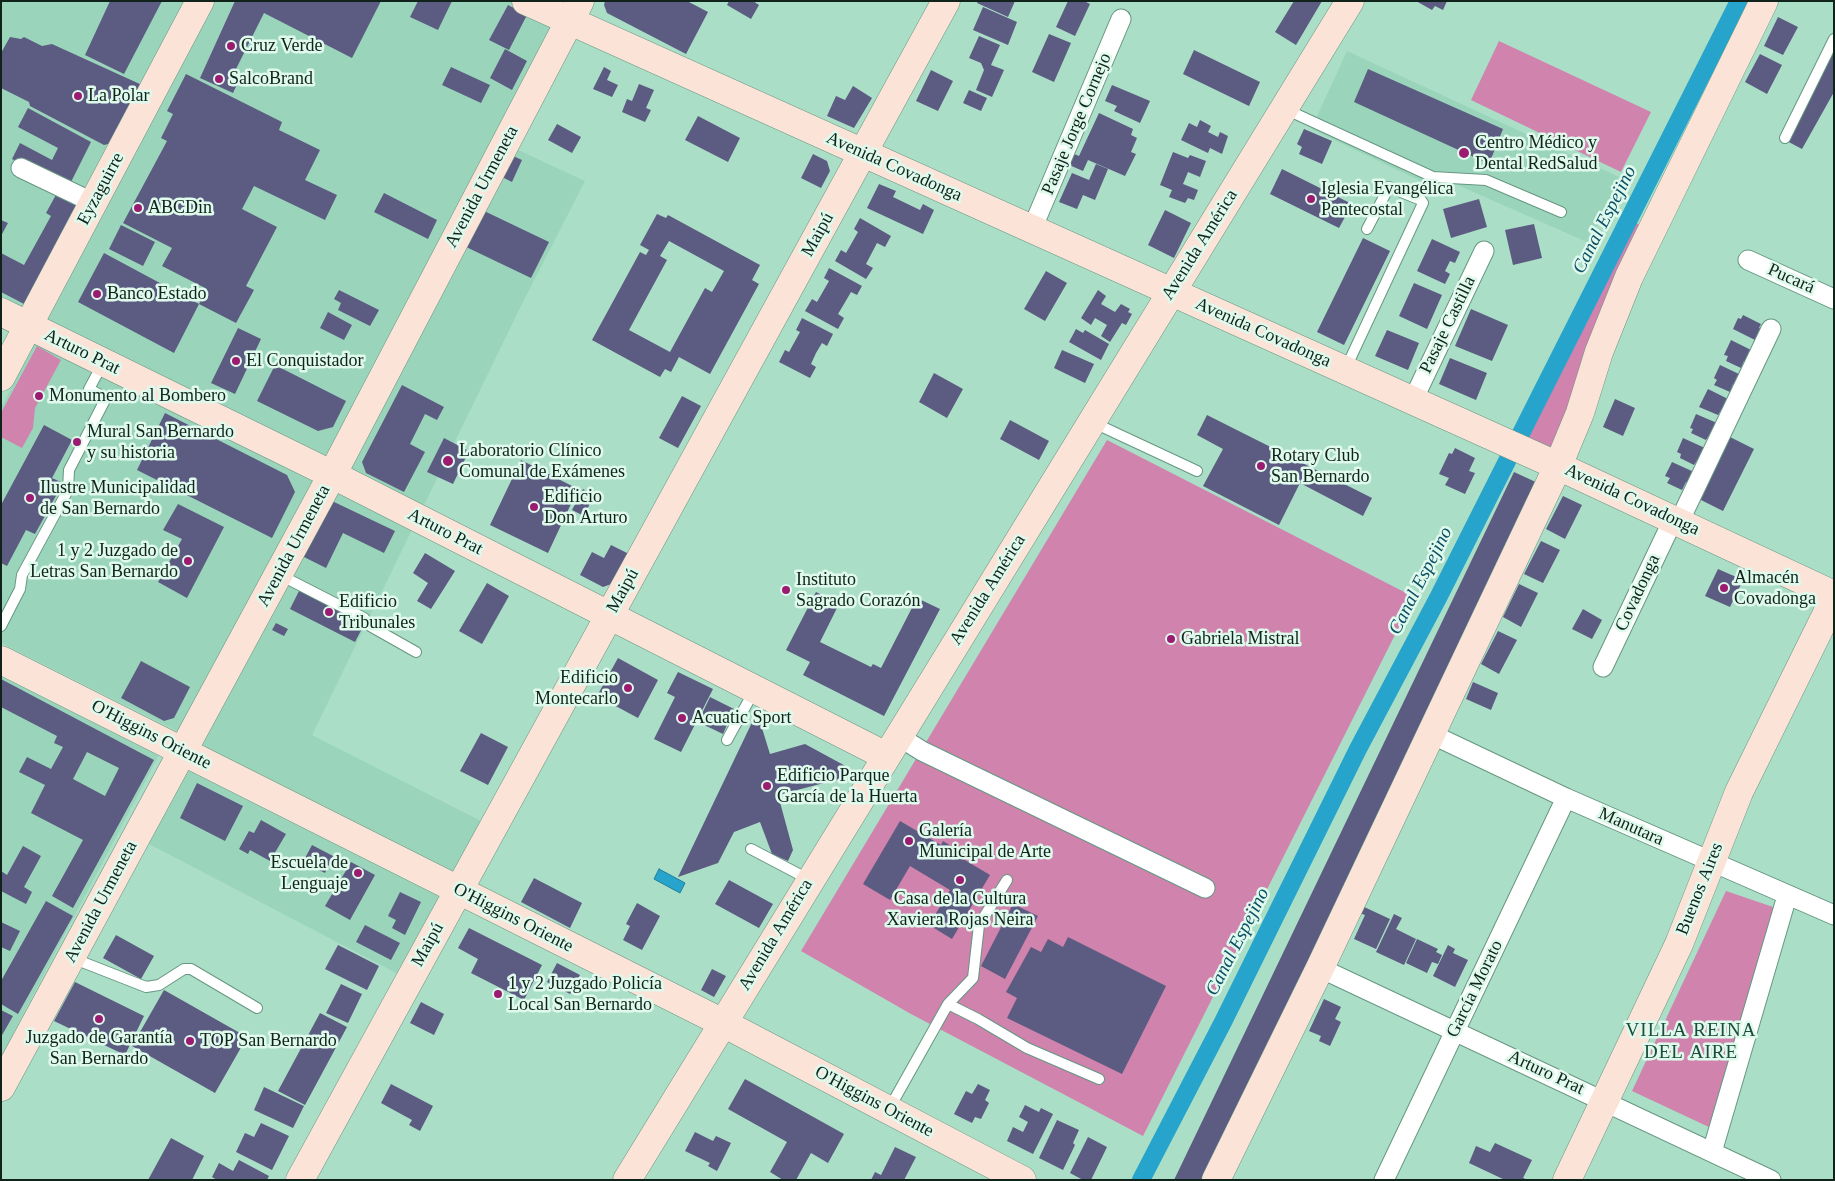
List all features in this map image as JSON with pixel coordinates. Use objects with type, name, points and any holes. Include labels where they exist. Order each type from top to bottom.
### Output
[{"type":"street","name":"Eyzaguirre","points":[[1,377],[200,1]]},
{"type":"street","name":"Avenida Covadonga","points":[[526,1],[574,11],[863,153],[1558,466],[1834,595]]},
{"type":"street","name":"Maipú","points":[[300,1180],[946,1]]},
{"type":"street","name":"Avenida América","points":[[627,1180],[1350,1]]},
{"type":"street","points":[[1216,1180],[1320,968],[1558,466],[1578,420],[1599,352],[1629,277],[1764,1]]},
{"type":"street","name":"Avenida Urmeneta","points":[[1,1087],[332,475],[574,11]]},
{"type":"street","name":"Pasaje Jorge Cornejo","points":[[1032,229],[1121,19]]},
{"type":"street","points":[[22,168],[94,203]]},
{"type":"street","name":"Pasaje Castilla","points":[[1413,400],[1484,251]]},
{"type":"street","name":"Pucará","points":[[1748,260],[1834,299]]},
{"type":"street","name":"Arturo Prat","points":[[1,312],[332,475],[754,689],[892,746]]},
{"type":"street","name":"Covadonga","points":[[1603,667],[1771,329]]},
{"type":"street","name":"Buenos Aires","points":[[1567,1180],[1679,944],[1748,772],[1834,599]]},
{"type":"street","name":"O'Higgins Oriente","points":[[1,660],[723,1023],[889,1109],[1007,1176]]},
{"type":"street","name":"Manutara","points":[[1431,734],[1566,798],[1711,863],[1834,915]]},
{"type":"street","points":[[892,746],[922,751],[1205,888]]},
{"type":"street","name":"García Morato","points":[[1384,1180],[1566,798]]},
{"type":"street","points":[[1712,1152],[1787,896]]},
{"type":"street","name":"Arturo Prat","points":[[1320,968],[1771,1180]]},
{"type":"lane","points":[[1785,138],[1834,39]]},
{"type":"lane","points":[[1284,109],[1433,177],[1486,180],[1561,212]]},
{"type":"lane","points":[[1345,370],[1422,204],[1414,197],[1389,187],[1367,228]]},
{"type":"lane","points":[[1,626],[20,589],[22,575],[68,490],[69,470],[106,398],[89,389],[103,362]]},
{"type":"lane","points":[[1091,422],[1197,471]]},
{"type":"lane","points":[[278,574],[364,618],[370,626],[416,652]]},
{"type":"lane","points":[[727,740],[754,689]]},
{"type":"lane","points":[[751,849],[810,880]]},
{"type":"lane","points":[[889,1109],[948,1004],[973,978],[979,925],[1007,880]]},
{"type":"lane","points":[[71,957],[146,987],[159,985],[184,969],[191,969],[257,1008]]},
{"type":"lane","points":[[948,1004],[978,1019],[1026,1048],[1099,1079]]},
{"type":"shaded area","points":[[1,1],[570,1],[497,140],[585,181],[521,306],[312,735],[481,821],[400,975],[149,844],[201,743],[1,643],[1,408],[45,323],[1,301]]},
{"type":"shaded area","points":[[1499,41],[1651,112],[1621,172],[1471,100]]},
{"type":"shaded area","name":"Centro Médico y Dental RedSalud","points":[[1347,51],[1619,177],[1589,243],[1453,183],[1448,194],[1311,129]]},
{"type":"shaded area","points":[[1631,220],[1640,225],[1555,446],[1548,450],[1525,441]]},
{"type":"shaded area","points":[[37,346],[61,360],[35,408],[33,428],[22,448],[1,437],[1,413]]},
{"type":"shaded area","points":[[1107,440],[1414,597],[1143,1136],[911,1014],[801,951]]},
{"type":"shaded area","points":[[1,672],[159,755],[1,1056]]},
{"type":"shaded area","points":[[1726,891],[1776,908],[1711,1128],[1632,1091]]},
{"type":"water","points":[[659,869],[685,883],[680,893],[654,879]]},
{"type":"building","points":[[110,1],[162,1],[124,74],[85,55]]},
{"type":"building","points":[[235,1],[381,1],[352,58],[264,13],[232,77],[239,80],[233,93],[200,78]]},
{"type":"building","points":[[418,1],[452,1],[438,30],[410,17]]},
{"type":"building","points":[[605,1],[687,1],[708,12],[686,54],[607,13],[604,5]]},
{"type":"building","points":[[729,1],[753,1],[759,5],[751,19],[727,5]]},
{"type":"building","points":[[978,1],[1015,1],[1008,17],[977,3]]},
{"type":"building","points":[[1068,1],[1084,1],[1090,4],[1075,36],[1056,27]]},
{"type":"building","points":[[1294,1],[1322,1],[1296,45],[1275,32]]},
{"type":"building","points":[[1416,1],[1447,1],[1443,10],[1435,6],[1432,10]]},
{"type":"building","points":[[508,5],[527,15],[509,50],[489,40]]},
{"type":"building","points":[[983,7],[1017,22],[1008,45],[973,30]]},
{"type":"building","points":[[1778,17],[1798,27],[1783,55],[1764,46]]},
{"type":"building","points":[[1049,34],[1071,43],[1054,82],[1032,72]]},
{"type":"building","points":[[979,36],[1000,45],[991,65],[1004,70],[992,97],[976,90],[984,70],[981,63],[969,58]]},
{"type":"building","name":"La Polar","points":[[10,37],[21,39],[24,37],[42,46],[52,44],[142,85],[116,142],[104,145],[30,106],[29,102],[1,88],[1,53]]},
{"type":"building","points":[[505,49],[527,61],[512,90],[490,78]]},
{"type":"building","points":[[1194,50],[1260,82],[1249,106],[1183,74]]},
{"type":"building","points":[[1834,52],[1834,92],[1802,149],[1785,140]]},
{"type":"building","points":[[1760,54],[1782,65],[1767,94],[1745,82]]},
{"type":"building","points":[[451,67],[490,85],[481,103],[442,85]]},
{"type":"building","points":[[604,67],[611,71],[607,80],[618,85],[612,97],[593,89]]},
{"type":"building","points":[[1368,69],[1503,129],[1489,164],[1354,102]]},
{"type":"building","points":[[931,70],[953,81],[938,111],[916,101]]},
{"type":"building","points":[[186,74],[282,122],[279,130],[320,150],[305,180],[337,195],[325,220],[254,186],[242,209],[277,227],[246,286],[254,290],[236,323],[199,304],[207,289],[162,266],[172,248],[123,223],[167,141],[161,138],[173,114],[167,111]]},
{"type":"building","points":[[639,84],[654,90],[646,108],[651,110],[645,122],[622,112],[627,99],[632,101]]},
{"type":"building","points":[[1112,85],[1150,101],[1140,123],[1114,111],[1117,106],[1105,101]]},
{"type":"building","points":[[853,86],[872,98],[854,128],[827,116],[836,96],[845,100]]},
{"type":"building","points":[[969,90],[987,98],[981,111],[963,103]]},
{"type":"building","points":[[28,108],[91,142],[70,184],[63,185],[12,159],[20,143],[52,160],[58,148],[18,127]]},
{"type":"building","points":[[1099,113],[1133,129],[1131,135],[1137,138],[1131,152],[1136,154],[1125,176],[1088,160],[1083,171],[1067,164],[1072,153],[1079,156]]},
{"type":"building","points":[[698,116],[740,138],[728,162],[685,140]]},
{"type":"building","points":[[1200,120],[1211,126],[1208,132],[1218,137],[1220,132],[1228,136],[1222,154],[1210,148],[1208,153],[1181,140],[1189,123],[1197,127]]},
{"type":"building","points":[[557,124],[581,137],[572,153],[548,140]]},
{"type":"building","points":[[1304,129],[1332,141],[1322,164],[1299,154],[1302,147],[1297,144]]},
{"type":"building","points":[[504,152],[522,160],[512,182],[494,173]]},
{"type":"building","points":[[1173,152],[1188,158],[1190,155],[1206,161],[1200,177],[1188,172],[1183,184],[1198,190],[1194,200],[1188,198],[1185,203],[1169,197],[1172,190],[1160,185]]},
{"type":"building","points":[[813,154],[827,161],[830,171],[821,188],[801,178]]},
{"type":"building","points":[[1096,164],[1108,169],[1095,200],[1083,195],[1077,209],[1059,202],[1072,173],[1089,180]]},
{"type":"building","name":"Iglesia Evangélica Pentecostal","points":[[1282,169],[1352,204],[1339,228],[1270,194]]},
{"type":"building","points":[[879,184],[896,191],[893,197],[920,210],[923,204],[934,210],[923,234],[867,208]]},
{"type":"building","points":[[57,193],[74,202],[80,210],[26,305],[1,292],[1,253],[24,265],[51,216],[46,213]]},
{"type":"building","points":[[384,193],[437,220],[428,239],[374,212]]},
{"type":"building","points":[[1479,199],[1487,227],[1451,238],[1443,209]]},
{"type":"building","points":[[480,209],[549,242],[531,278],[462,245]]},
{"type":"building","points":[[1165,210],[1191,223],[1174,258],[1148,245]]},
{"type":"building","points":[[657,214],[666,218],[668,215],[760,265],[752,280],[759,284],[710,374],[679,357],[671,372],[665,369],[660,377],[592,340],[640,252],[646,255],[649,250],[640,245]],"holes":[[[669,241],[724,271],[712,292],[705,288],[670,352],[629,330],[667,260],[660,256]]]},
{"type":"building","points":[[860,218],[891,236],[885,247],[877,243],[866,264],[873,268],[866,279],[835,261],[841,250],[846,253],[858,232],[854,229]]},
{"type":"building","points":[[1,220],[8,223],[1,236]]},
{"type":"building","points":[[1534,224],[1542,258],[1513,265],[1505,230]]},
{"type":"building","points":[[121,225],[155,242],[143,266],[109,249]]},
{"type":"building","points":[[1363,238],[1390,251],[1344,345],[1317,332]]},
{"type":"building","points":[[1432,239],[1460,252],[1455,263],[1450,261],[1445,271],[1450,274],[1445,284],[1417,271]]},
{"type":"building","points":[[104,253],[199,304],[174,353],[78,302]]},
{"type":"building","points":[[829,268],[862,286],[857,295],[851,292],[838,314],[844,318],[838,329],[805,311],[812,299],[817,302],[829,281],[824,278]]},
{"type":"building","points":[[1046,271],[1067,283],[1045,321],[1024,309]]},
{"type":"building","points":[[1414,283],[1442,295],[1427,329],[1399,316]]},
{"type":"building","points":[[339,290],[379,310],[370,326],[338,310],[341,303],[334,299]]},
{"type":"building","points":[[1098,290],[1106,296],[1101,304],[1115,312],[1121,304],[1130,309],[1128,312],[1132,314],[1126,325],[1122,323],[1110,342],[1101,336],[1107,325],[1095,318],[1091,325],[1081,318]]},
{"type":"building","points":[[1471,309],[1508,325],[1492,361],[1455,346]]},
{"type":"building","points":[[328,312],[352,325],[344,340],[320,328]]},
{"type":"building","points":[[1743,315],[1761,324],[1759,328],[1763,329],[1757,341],[1733,329],[1738,318],[1741,319]]},
{"type":"building","points":[[802,318],[833,334],[827,346],[822,343],[816,353],[811,364],[816,367],[810,378],[779,362],[785,350],[789,352],[800,332],[796,330]]},
{"type":"building","name":"El Conquistador","points":[[238,328],[261,339],[235,394],[211,383]]},
{"type":"building","points":[[1076,329],[1083,333],[1085,330],[1109,344],[1101,360],[1069,342]]},
{"type":"building","points":[[1387,330],[1419,343],[1408,370],[1375,356]]},
{"type":"building","points":[[1731,340],[1753,351],[1748,362],[1744,361],[1741,368],[1726,361],[1728,356],[1724,355]]},
{"type":"building","points":[[1062,350],[1094,364],[1085,383],[1054,368]]},
{"type":"building","points":[[1450,358],[1487,373],[1476,400],[1439,384]]},
{"type":"building","points":[[275,365],[346,401],[333,427],[318,431],[257,401]]},
{"type":"building","points":[[1720,365],[1741,375],[1736,386],[1733,384],[1730,392],[1714,385],[1717,380],[1714,378]]},
{"type":"building","points":[[934,373],[963,389],[947,418],[919,402]]},
{"type":"building","points":[[402,385],[444,407],[437,420],[425,414],[410,444],[425,452],[404,492],[366,473],[362,462]]},
{"type":"building","points":[[1708,389],[1728,399],[1718,415],[1699,407]]},
{"type":"building","points":[[682,396],[701,406],[678,448],[659,438]]},
{"type":"building","points":[[1615,399],[1635,408],[1623,436],[1603,427]]},
{"type":"building","points":[[165,413],[287,475],[295,492],[272,538],[137,470]]},
{"type":"building","points":[[1696,414],[1717,423],[1706,440],[1691,433],[1693,429],[1690,428]]},
{"type":"building","name":"Rotary Club San Bernardo","points":[[1207,415],[1372,498],[1363,516],[1300,483],[1279,525],[1203,486],[1223,449],[1197,435]]},
{"type":"building","points":[[1010,420],[1049,441],[1039,460],[1000,439]]},
{"type":"building","name":"Ilustre Municipalidad de San Bernardo","points":[[44,425],[72,440],[52,478],[63,483],[35,534],[26,530],[7,566],[1,563],[1,505]]},
{"type":"building","points":[[1728,436],[1754,449],[1723,511],[1697,498]]},
{"type":"building","name":"Laboratorio Clínico Comunal de Exámenes","points":[[444,438],[469,451],[453,484],[427,472]]},
{"type":"building","points":[[1683,438],[1705,448],[1694,465],[1680,458],[1681,454],[1677,452]]},
{"type":"building","points":[[1455,448],[1475,458],[1469,471],[1475,473],[1465,494],[1445,485],[1449,478],[1439,474],[1449,453],[1452,454]]},
{"type":"building","name":"Edificio Don Arturo","points":[[521,460],[578,489],[548,553],[490,525]]},
{"type":"building","points":[[1672,462],[1694,472],[1689,483],[1686,482],[1682,490],[1667,483],[1670,478],[1665,476]]},
{"type":"building","points":[[1514,472],[1540,484],[1205,1180],[1174,1180]]},
{"type":"building","points":[[583,489],[594,495],[584,516],[572,510]]},
{"type":"building","points":[[1563,496],[1582,505],[1565,539],[1546,529]]},
{"type":"building","points":[[332,501],[395,531],[384,553],[343,533],[326,568],[302,556]]},
{"type":"building","name":"1 y 2 Juzgado de Letras San Bernardo","points":[[178,504],[224,527],[187,598],[158,582],[182,539],[163,530]]},
{"type":"building","points":[[1541,541],[1560,550],[1543,583],[1524,574]]},
{"type":"building","points":[[611,545],[629,554],[614,583],[603,587],[580,575],[592,552],[604,558]]},
{"type":"building","points":[[425,553],[455,571],[431,609],[417,601],[428,583],[413,573]]},
{"type":"building","name":"Almacén Covadonga","points":[[1718,569],[1743,580],[1730,607],[1705,596]]},
{"type":"building","name":"Edificio Tribunales","points":[[303,583],[369,615],[355,642],[290,609]]},
{"type":"building","points":[[487,583],[509,596],[482,644],[459,631]]},
{"type":"building","points":[[1519,584],[1538,593],[1521,627],[1503,617]]},
{"type":"building","points":[[816,592],[839,604],[820,642],[871,667],[873,664],[881,668],[917,598],[940,609],[884,716],[803,675],[810,662],[786,650]]},
{"type":"building","points":[[1583,609],[1602,620],[1592,639],[1572,629]]},
{"type":"building","points":[[276,623],[288,629],[284,636],[272,630]]},
{"type":"building","points":[[1498,631],[1517,640],[1499,674],[1481,664]]},
{"type":"building","name":"Edificio Montecarlo","points":[[618,658],[658,680],[638,718],[597,696]]},
{"type":"building","points":[[141,661],[190,687],[174,718],[164,721],[121,698]]},
{"type":"building","name":"Acuatic Sport","points":[[678,672],[713,689],[681,752],[654,739],[675,697],[667,693]]},
{"type":"building","points":[[1,679],[154,760],[73,908],[52,896],[83,840],[31,813],[45,785],[19,772],[27,757],[51,769],[63,747],[54,743],[57,736],[1,707]],"holes":[[[87,752],[119,768],[105,796],[73,779]]]},
{"type":"building","points":[[1473,682],[1498,693],[1491,710],[1466,699]]},
{"type":"building","points":[[710,697],[734,709],[723,734],[698,722]]},
{"type":"building","name":"Edificio Parque García de la Huerta","points":[[757,712],[770,754],[805,744],[851,769],[847,777],[778,795],[793,850],[788,861],[772,854],[760,822],[734,832],[718,863],[678,877]]},
{"type":"building","points":[[481,733],[508,747],[488,785],[460,771]]},
{"type":"building","points":[[197,783],[243,806],[225,841],[180,818]]},
{"type":"building","points":[[261,820],[286,834],[270,861],[250,850],[248,854],[239,849],[249,831],[254,833]]},
{"type":"building","name":"Casa de la Cultura Xaviera Rojas Neira","points":[[900,821],[941,845],[943,841],[956,849],[953,853],[990,875],[952,939],[929,925],[950,890],[910,866],[890,900],[863,884]]},
{"type":"building","points":[[312,845],[333,856],[325,873],[303,862]]},
{"type":"building","points":[[23,846],[41,856],[24,887],[32,892],[26,904],[1,891],[1,871],[7,875]]},
{"type":"building","points":[[351,862],[375,875],[350,920],[325,906]]},
{"type":"building","points":[[534,878],[582,903],[570,928],[521,902]]},
{"type":"building","points":[[729,880],[773,904],[759,928],[715,904]]},
{"type":"building","points":[[400,892],[421,902],[405,935],[392,928],[396,920],[388,916]]},
{"type":"building","points":[[46,901],[73,916],[18,1014],[1,1004],[1,981]]},
{"type":"building","points":[[637,903],[660,916],[642,950],[623,940],[630,926],[626,924]]},
{"type":"building","points":[[1013,904],[1038,916],[1005,979],[981,966]]},
{"type":"building","points":[[1362,906],[1390,919],[1376,949],[1354,939],[1365,915],[1359,913]]},
{"type":"building","points":[[1394,914],[1402,918],[1396,929],[1416,939],[1404,965],[1376,952]]},
{"type":"building","points":[[1,922],[20,931],[10,951],[1,947]]},
{"type":"building","points":[[365,925],[400,943],[391,960],[356,942]]},
{"type":"building","points":[[469,928],[542,965],[524,1000],[471,973],[478,959],[458,948]]},
{"type":"building","points":[[116,935],[154,956],[141,979],[103,958]]},
{"type":"building","points":[[1068,937],[1166,986],[1122,1074],[1007,1018],[1017,998],[1006,992],[1031,947],[1041,952],[1048,939],[1063,947]]},
{"type":"building","points":[[1417,939],[1438,949],[1436,952],[1442,955],[1438,964],[1432,962],[1427,973],[1406,963]]},
{"type":"building","points":[[338,945],[379,966],[367,990],[325,969]]},
{"type":"building","points":[[1448,945],[1455,949],[1453,953],[1468,960],[1455,987],[1433,976]]},
{"type":"building","points":[[557,963],[580,975],[570,994],[547,982]]},
{"type":"building","points":[[712,969],[726,976],[714,997],[701,990]]},
{"type":"building","name":"Juzgado de Garantía San Bernardo","points":[[75,982],[144,1016],[125,1055],[54,1021]]},
{"type":"building","points":[[341,984],[362,994],[348,1023],[326,1013]]},
{"type":"building","name":"TOP San Bernardo","points":[[164,990],[247,1037],[215,1093],[132,1046]]},
{"type":"building","points":[[1324,999],[1341,1007],[1335,1019],[1341,1022],[1330,1046],[1319,1041],[1321,1036],[1309,1031]]},
{"type":"building","points":[[421,1002],[444,1014],[434,1035],[410,1023]]},
{"type":"building","points":[[1,1010],[13,1016],[1,1037]]},
{"type":"building","points":[[320,1013],[347,1027],[305,1105],[278,1091]]},
{"type":"building","points":[[745,1079],[844,1134],[828,1163],[811,1153],[796,1180],[783,1180],[770,1172],[787,1142],[728,1109]]},
{"type":"building","points":[[391,1084],[433,1106],[420,1131],[409,1125],[412,1120],[381,1103]]},
{"type":"building","points":[[978,1084],[990,1090],[985,1100],[989,1103],[981,1119],[975,1117],[972,1123],[954,1114],[966,1091],[972,1094]]},
{"type":"building","points":[[264,1087],[304,1106],[293,1128],[254,1110]]},
{"type":"building","points":[[1025,1105],[1039,1112],[1041,1108],[1053,1114],[1033,1154],[1007,1141],[1013,1127],[1023,1132],[1028,1122],[1019,1117]]},
{"type":"building","points":[[1057,1120],[1079,1130],[1073,1143],[1075,1145],[1063,1170],[1039,1158]]},
{"type":"building","points":[[261,1123],[289,1136],[272,1170],[236,1152],[245,1133],[254,1137]]},
{"type":"building","points":[[695,1132],[713,1141],[716,1136],[731,1143],[717,1171],[708,1166],[710,1163],[685,1151]]},
{"type":"building","points":[[1088,1137],[1107,1147],[1091,1180],[1083,1180],[1070,1173]]},
{"type":"building","points":[[171,1138],[204,1156],[192,1180],[148,1180]]},
{"type":"building","points":[[1495,1143],[1532,1160],[1523,1178],[1528,1180],[1505,1180],[1469,1163],[1476,1146],[1490,1152]]},
{"type":"building","points":[[895,1147],[916,1157],[904,1180],[871,1180],[875,1172],[881,1175]]},
{"type":"building","points":[[239,1160],[269,1176],[267,1180],[217,1180],[212,1177],[219,1163],[233,1171]]},
{"type":"waterway","name":"Canal Espejino","points":[[1141,1180],[1223,1022],[1358,749],[1438,598],[1739,1]]},
{"type":"place","name":"Cruz Verde","points":[[231,46]]},
{"type":"place","name":"SalcoBrand","points":[[219,79]]},
{"type":"place","name":"La Polar","points":[[78,96]]},
{"type":"place","name":"Centro Médico y Dental RedSalud","points":[[1464,153]]},
{"type":"place","name":"Iglesia Evangélica Pentecostal","points":[[1311,199]]},
{"type":"place","name":"ABCDin","points":[[138,208]]},
{"type":"place","name":"Banco Estado","points":[[97,294]]},
{"type":"place","name":"El Conquistador","points":[[236,361]]},
{"type":"place","name":"Monumento al Bombero","points":[[39,396]]},
{"type":"place","name":"Mural San Bernardo y su historia","points":[[77,442]]},
{"type":"place","name":"Laboratorio Clínico Comunal de Exámenes","points":[[448,461]]},
{"type":"place","name":"Rotary Club San Bernardo","points":[[1261,466]]},
{"type":"place","name":"Ilustre Municipalidad de San Bernardo","points":[[30,498]]},
{"type":"place","name":"Edificio Don Arturo","points":[[534,507]]},
{"type":"place","name":"1 y 2 Juzgado de Letras San Bernardo","points":[[188,561]]},
{"type":"place","name":"Almacén Covadonga","points":[[1724,588]]},
{"type":"place","name":"Instituto Sagrado Corazón","points":[[786,590]]},
{"type":"place","name":"Edificio Tribunales","points":[[329,612]]},
{"type":"place","name":"Gabriela Mistral","points":[[1171,639]]},
{"type":"place","name":"Edificio Montecarlo","points":[[628,688]]},
{"type":"place","name":"Acuatic Sport","points":[[682,718]]},
{"type":"place","name":"Edificio Parque García de la Huerta","points":[[767,786]]},
{"type":"place","name":"Galería Municipal de Arte","points":[[909,841]]},
{"type":"place","name":"Escuela de Lenguaje","points":[[358,873]]},
{"type":"place","name":"Casa de la Cultura Xaviera Rojas Neira","points":[[960,880]]},
{"type":"place","name":"1 y 2 Juzgado Policía Local San Bernardo","points":[[498,994]]},
{"type":"place","name":"Juzgado de Garantía San Bernardo","points":[[99,1019]]},
{"type":"place","name":"TOP San Bernardo","points":[[190,1041]]},
{"type":"district","name":"VILLA REINA DEL AIRE","points":[[1691,1042]]}]
